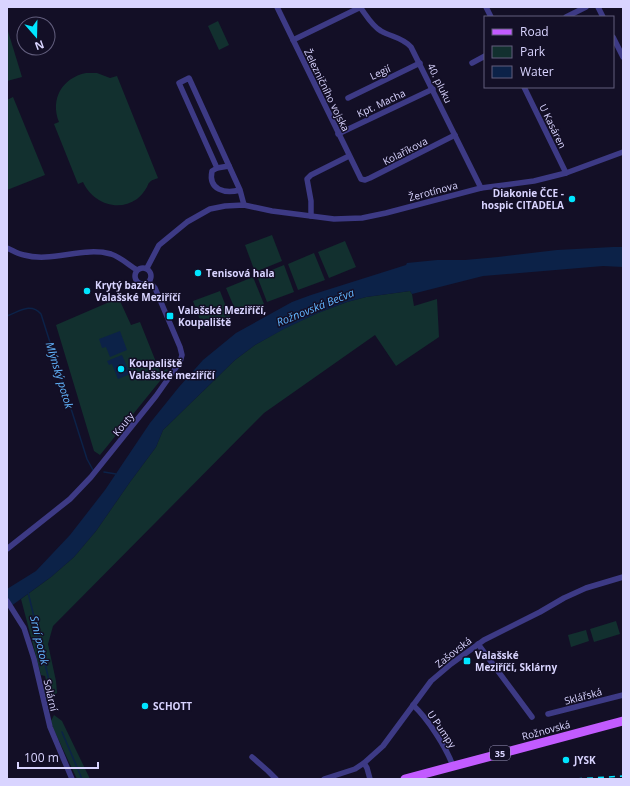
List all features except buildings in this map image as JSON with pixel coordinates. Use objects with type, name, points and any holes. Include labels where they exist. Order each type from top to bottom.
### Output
[{"type":"main road","name":"Rožnovská","points":[[405,779],[623,721]]},
{"type":"street","name":"Železničního vojska","points":[[277,7],[358,175],[363,180]]},
{"type":"street","points":[[293,40],[361,7]]},
{"type":"street","name":"40. pluku","points":[[361,7],[376,28],[400,38],[408,43],[414,51],[481,188]]},
{"type":"street","points":[[486,7],[490,16]]},
{"type":"street","points":[[568,16],[586,7]]},
{"type":"street","points":[[598,7],[602,16]]},
{"type":"street","points":[[614,39],[623,57]]},
{"type":"street","points":[[472,63],[484,57]]},
{"type":"street","name":"Legií","points":[[348,98],[420,63]]},
{"type":"street","points":[[217,168],[179,83],[189,78],[240,190],[244,205]]},
{"type":"street","name":"U Kasáren","points":[[524,88],[566,173]]},
{"type":"street","name":"Kpt. Macha","points":[[338,134],[433,89]]},
{"type":"street","name":"Kolaříkova","points":[[363,180],[370,178],[455,136]]},
{"type":"street","name":"Žerotínova","points":[[146,268],[159,245],[187,222],[210,209],[225,206],[244,205],[312,216],[348,219],[373,216],[481,188],[534,181],[566,173],[623,152]]},
{"type":"street","points":[[312,216],[307,179],[311,175],[349,156]]},
{"type":"street","points":[[229,166],[217,168],[212,171],[210,178],[211,182],[214,186],[224,191],[232,192],[240,190]]},
{"type":"street","name":"Kouty","points":[[7,248],[24,256],[87,252],[111,254],[137,270],[135,276],[138,282],[144,284],[149,282],[152,276],[146,268]]},
{"type":"street","points":[[137,270],[143,267],[146,268]]},
{"type":"street","name":"Kouty","points":[[7,549],[70,499],[86,484],[156,396],[180,362],[182,356],[180,347],[155,288],[149,282]]},
{"type":"street","name":"Zašovská","points":[[324,779],[355,769],[364,763],[383,746],[431,680],[478,644],[564,598],[586,588],[623,577]]},
{"type":"street","name":"Solární","points":[[7,601],[24,628],[50,727],[72,779]]},
{"type":"street","points":[[478,644],[532,717]]},
{"type":"street","name":"Sklářská","points":[[548,714],[623,695]]},
{"type":"street","name":"U Pumpy","points":[[413,705],[420,712],[445,748],[453,766]]},
{"type":"street","points":[[252,757],[276,779]]},
{"type":"street","points":[[364,763],[370,779]]},
{"type":"green space","points":[[218,21],[229,45],[219,50],[208,26]]},
{"type":"green space","points":[[7,28],[22,77],[7,81]]},
{"type":"green space","points":[[86,73],[97,73],[110,78],[117,76],[158,178],[148,183],[145,191],[140,197],[129,203],[113,205],[106,203],[92,195],[83,182],[78,184],[54,124],[59,122],[56,105],[60,91],[70,80]]},
{"type":"green space","points":[[13,97],[45,175],[7,190],[7,100]]},
{"type":"green space","points":[[272,235],[282,261],[255,272],[245,245]]},
{"type":"green space","points":[[345,241],[356,267],[329,278],[318,252]]},
{"type":"green space","points":[[314,253],[325,280],[298,290],[288,264]]},
{"type":"green space","points":[[284,265],[294,292],[267,302],[257,276]]},
{"type":"green space","points":[[253,277],[264,304],[237,314],[226,288]]},
{"type":"green space","points":[[220,291],[230,317],[203,328],[193,301]]},
{"type":"green space","points":[[410,291],[414,306],[437,299],[439,337],[396,366],[375,335],[264,413],[53,626],[48,644],[57,693],[49,697],[51,702],[47,702],[44,690],[48,688],[45,676],[41,675],[21,599],[51,577],[74,557],[96,531],[156,447],[163,430],[235,360],[255,345],[285,328],[347,302],[366,297]]},
{"type":"green space","points":[[114,300],[120,301],[131,325],[140,322],[160,372],[167,369],[168,371],[100,455],[94,451],[56,325]]},
{"type":"green space","points":[[616,621],[620,634],[594,642],[590,629]]},
{"type":"green space","points":[[586,630],[589,641],[571,647],[568,635]]},
{"type":"green space","points":[[54,715],[62,721],[90,779],[77,779],[53,728],[51,721]]},
{"type":"water","name":"Rožnovská Bečva","points":[[623,247],[623,267],[603,266],[483,276],[412,294],[410,291],[366,297],[347,302],[318,313],[255,345],[235,360],[163,430],[156,447],[96,531],[74,557],[51,577],[7,609],[7,589],[36,571],[70,535],[105,490],[150,423],[179,387],[203,360],[236,333],[292,302],[406,265],[407,263],[437,260],[465,260],[557,250]]},
{"type":"water","points":[[120,331],[127,350],[110,357],[106,347],[102,348],[99,339]]},
{"type":"water","name":"Koupaliště Valašské meziříčí","points":[[122,355],[130,374],[118,379],[112,364],[109,365],[107,361]]},
{"type":"waterway","name":"Mlýnský potok","points":[[7,316],[29,308],[37,310],[41,314],[87,459],[93,470]]},
{"type":"waterway","name":"Mlýnský potok","points":[[104,472],[116,474]]},
{"type":"waterway","name":"Srní potok","points":[[28,592],[52,693]]},
{"type":"waterway","name":"Srní potok","points":[[62,732],[82,779]]},
{"type":"railway","points":[[576,779],[623,776]]},
{"type":"place","name":"Diakonie ČCE - hospic CITADELA","points":[[572,199]]},
{"type":"place","name":"Tenisová hala","points":[[198,273]]},
{"type":"place","name":"Krytý bazén Valašské Meziříčí","points":[[87,291]]},
{"type":"place","name":"Valašské Meziříčí, Koupaliště","points":[[170,316]]},
{"type":"place","name":"Koupaliště Valašské meziříčí","points":[[121,369]]},
{"type":"place","name":"Valašské Meziříčí, Sklárny","points":[[467,661]]},
{"type":"place","name":"SCHOTT","points":[[145,706]]},
{"type":"place","name":"JYSK","points":[[566,760]]}]
